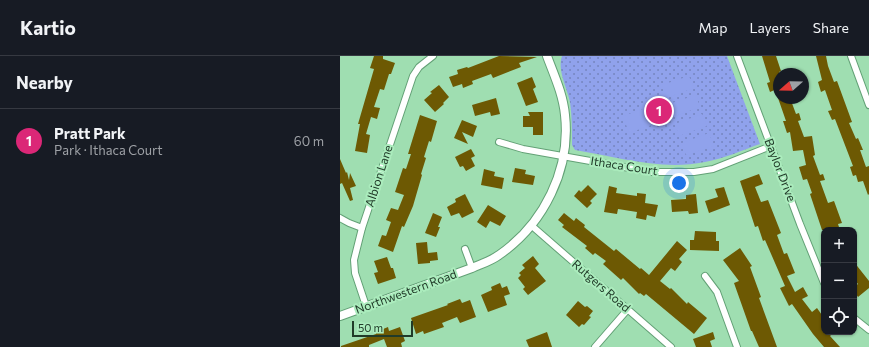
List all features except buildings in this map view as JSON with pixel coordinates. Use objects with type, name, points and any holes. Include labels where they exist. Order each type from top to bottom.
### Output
[{"type":"street","name":"Albion Lane","points":[[366,306],[355,273],[354,260],[362,228],[413,76],[419,67],[433,56]]},
{"type":"street","name":"Northwestern Road","points":[[340,316],[490,261],[517,242],[532,226],[551,194],[559,173],[566,132],[562,96],[547,56]]},
{"type":"street","name":"Baylor Drive","points":[[738,56],[800,224],[821,276]]},
{"type":"street","points":[[851,56],[869,105]]},
{"type":"street","name":"Ithaca Court","points":[[499,142],[523,149],[652,172],[694,172],[713,169],[771,146]]},
{"type":"street","points":[[340,218],[349,224],[362,228]]},
{"type":"street","name":"Rutgers Road","points":[[532,226],[670,347]]},
{"type":"street","name":"Northwestern Road","points":[[465,249],[472,268]]},
{"type":"street","points":[[704,276],[717,292],[737,347]]},
{"type":"street","points":[[595,347],[628,310]]},
{"type":"street","points":[[857,320],[869,330]]},
{"type":"shaded area","points":[[562,56],[727,56],[760,144],[712,161],[672,165],[640,162],[575,150],[572,145],[572,118],[570,102],[561,67]]},
{"type":"shaded area","points":[[689,76],[694,88],[666,98],[662,85]]},
{"type":"shaded area","points":[[696,95],[700,107],[673,117],[669,104]]},
{"type":"shaded area","points":[[657,104],[663,121],[629,133],[623,116]]},
{"type":"shaded area","points":[[702,114],[707,126],[679,136],[675,124]]},
{"type":"shaded area","points":[[709,133],[714,146],[686,155],[682,143]]},
{"type":"place","name":"Pratt Park","points":[[659,111]]}]
